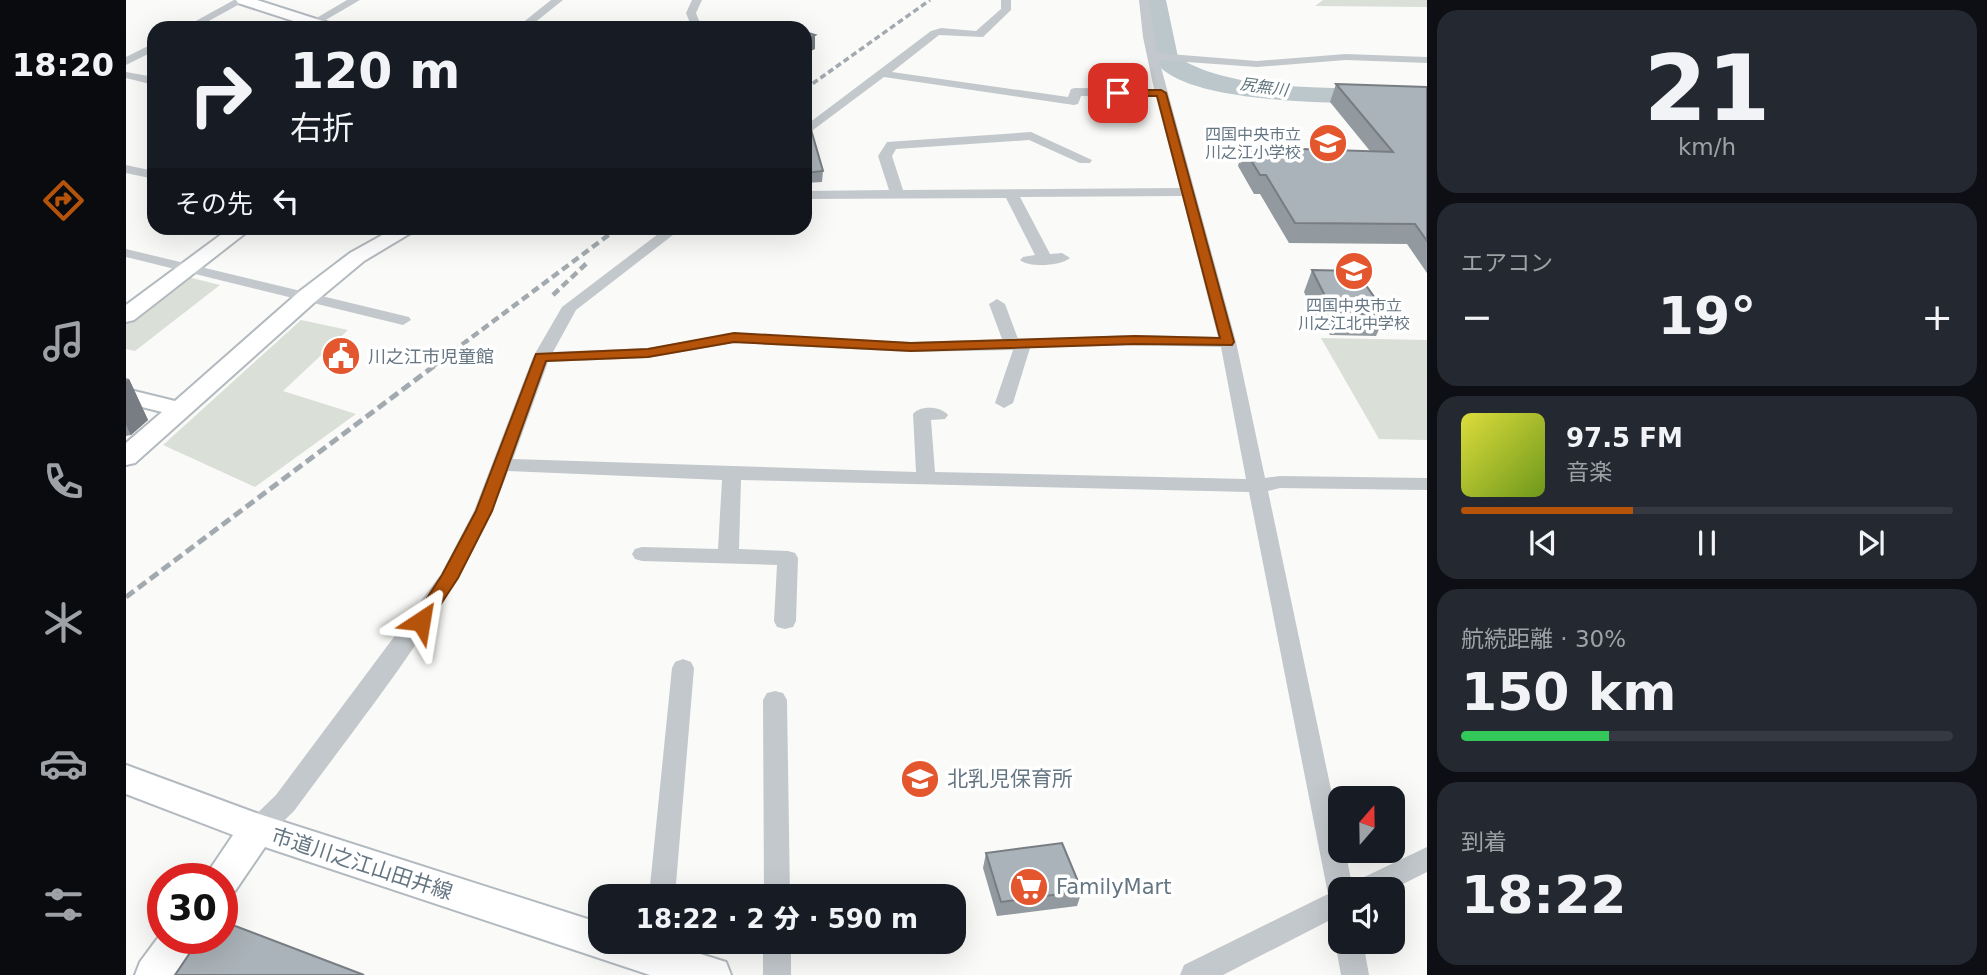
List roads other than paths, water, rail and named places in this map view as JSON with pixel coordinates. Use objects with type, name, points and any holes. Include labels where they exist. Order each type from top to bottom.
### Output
[{"type":"street","points":[[202,21],[243,0],[307,21]]},
{"type":"street","points":[[317,21],[355,0]]},
{"type":"street","points":[[530,21],[558,0]]},
{"type":"street","points":[[694,21],[691,13],[697,0]]},
{"type":"street","points":[[812,127],[941,31],[979,35],[1006,9],[1006,0]]},
{"type":"street","points":[[1144,0],[1152,56],[1185,192],[1228,342],[1337,877]]},
{"type":"street","points":[[126,62],[147,50]]},
{"type":"street","points":[[1152,56],[1257,64],[1346,57],[1427,60]]},
{"type":"street","points":[[884,74],[1074,101],[1075,92],[1161,93]]},
{"type":"street","points":[[126,75],[147,80]]},
{"type":"street","points":[[897,194],[885,156],[892,145],[1031,136],[1085,159]]},
{"type":"street","points":[[126,169],[147,174]]},
{"type":"street","points":[[812,195],[1185,192]]},
{"type":"street","points":[[1011,193],[1045,259]]},
{"type":"street","points":[[126,315],[234,235]]},
{"type":"street","points":[[126,457],[308,296],[357,257],[397,235]]},
{"type":"street","points":[[234,863],[258,830],[285,803],[421,621],[449,578],[484,511],[541,357],[570,307],[666,235]]},
{"type":"street","points":[[126,253],[403,320]]},
{"type":"street","points":[[1028,260],[1062,258]]},
{"type":"street","points":[[998,304],[1017,345],[1003,403]]},
{"type":"street","points":[[541,357],[648,353],[734,338],[911,347],[1135,340],[1228,342]]},
{"type":"street","points":[[126,396],[182,410]]},
{"type":"street","points":[[926,477],[922,414],[939,415]]},
{"type":"street","points":[[501,466],[1257,486],[1280,482],[1427,484]]},
{"type":"street","points":[[728,556],[732,474]]},
{"type":"street","points":[[642,554],[788,558],[785,621]]},
{"type":"street","points":[[663,884],[682,668]]},
{"type":"street","points":[[775,700],[776,884]]},
{"type":"street","name":"市道川之江山田井線","points":[[126,779],[258,830],[588,937]]},
{"type":"street","points":[[1391,877],[1427,859]]},
{"type":"street","points":[[1194,975],[1328,908]]},
{"type":"street","points":[[154,975],[169,954]]},
{"type":"street","name":"市道川之江山田井線","points":[[667,954],[712,975]]},
{"type":"street","points":[[777,954],[777,975]]},
{"type":"street","points":[[1351,954],[1355,975]]},
{"type":"waterway","name":"尻無川","points":[[1155,0],[1166,57],[1187,74],[1216,82],[1291,92],[1427,95]]},
{"type":"railway","points":[[812,84],[930,0]]},
{"type":"railway","points":[[432,367],[609,235]]},
{"type":"railway","points":[[553,295],[589,261]]},
{"type":"railway","points":[[126,597],[434,366]]},
{"type":"place","name":"四国中央市立 川之江小学校","points":[[1328,143]]},
{"type":"place","name":"四国中央市立 川之江北中学校","points":[[1354,271]]},
{"type":"place","name":"川之江市児童館","points":[[341,356]]},
{"type":"place","name":"北乳児保育所","points":[[920,779]]},
{"type":"place","name":"FamilyMart","points":[[1029,887]]}]
